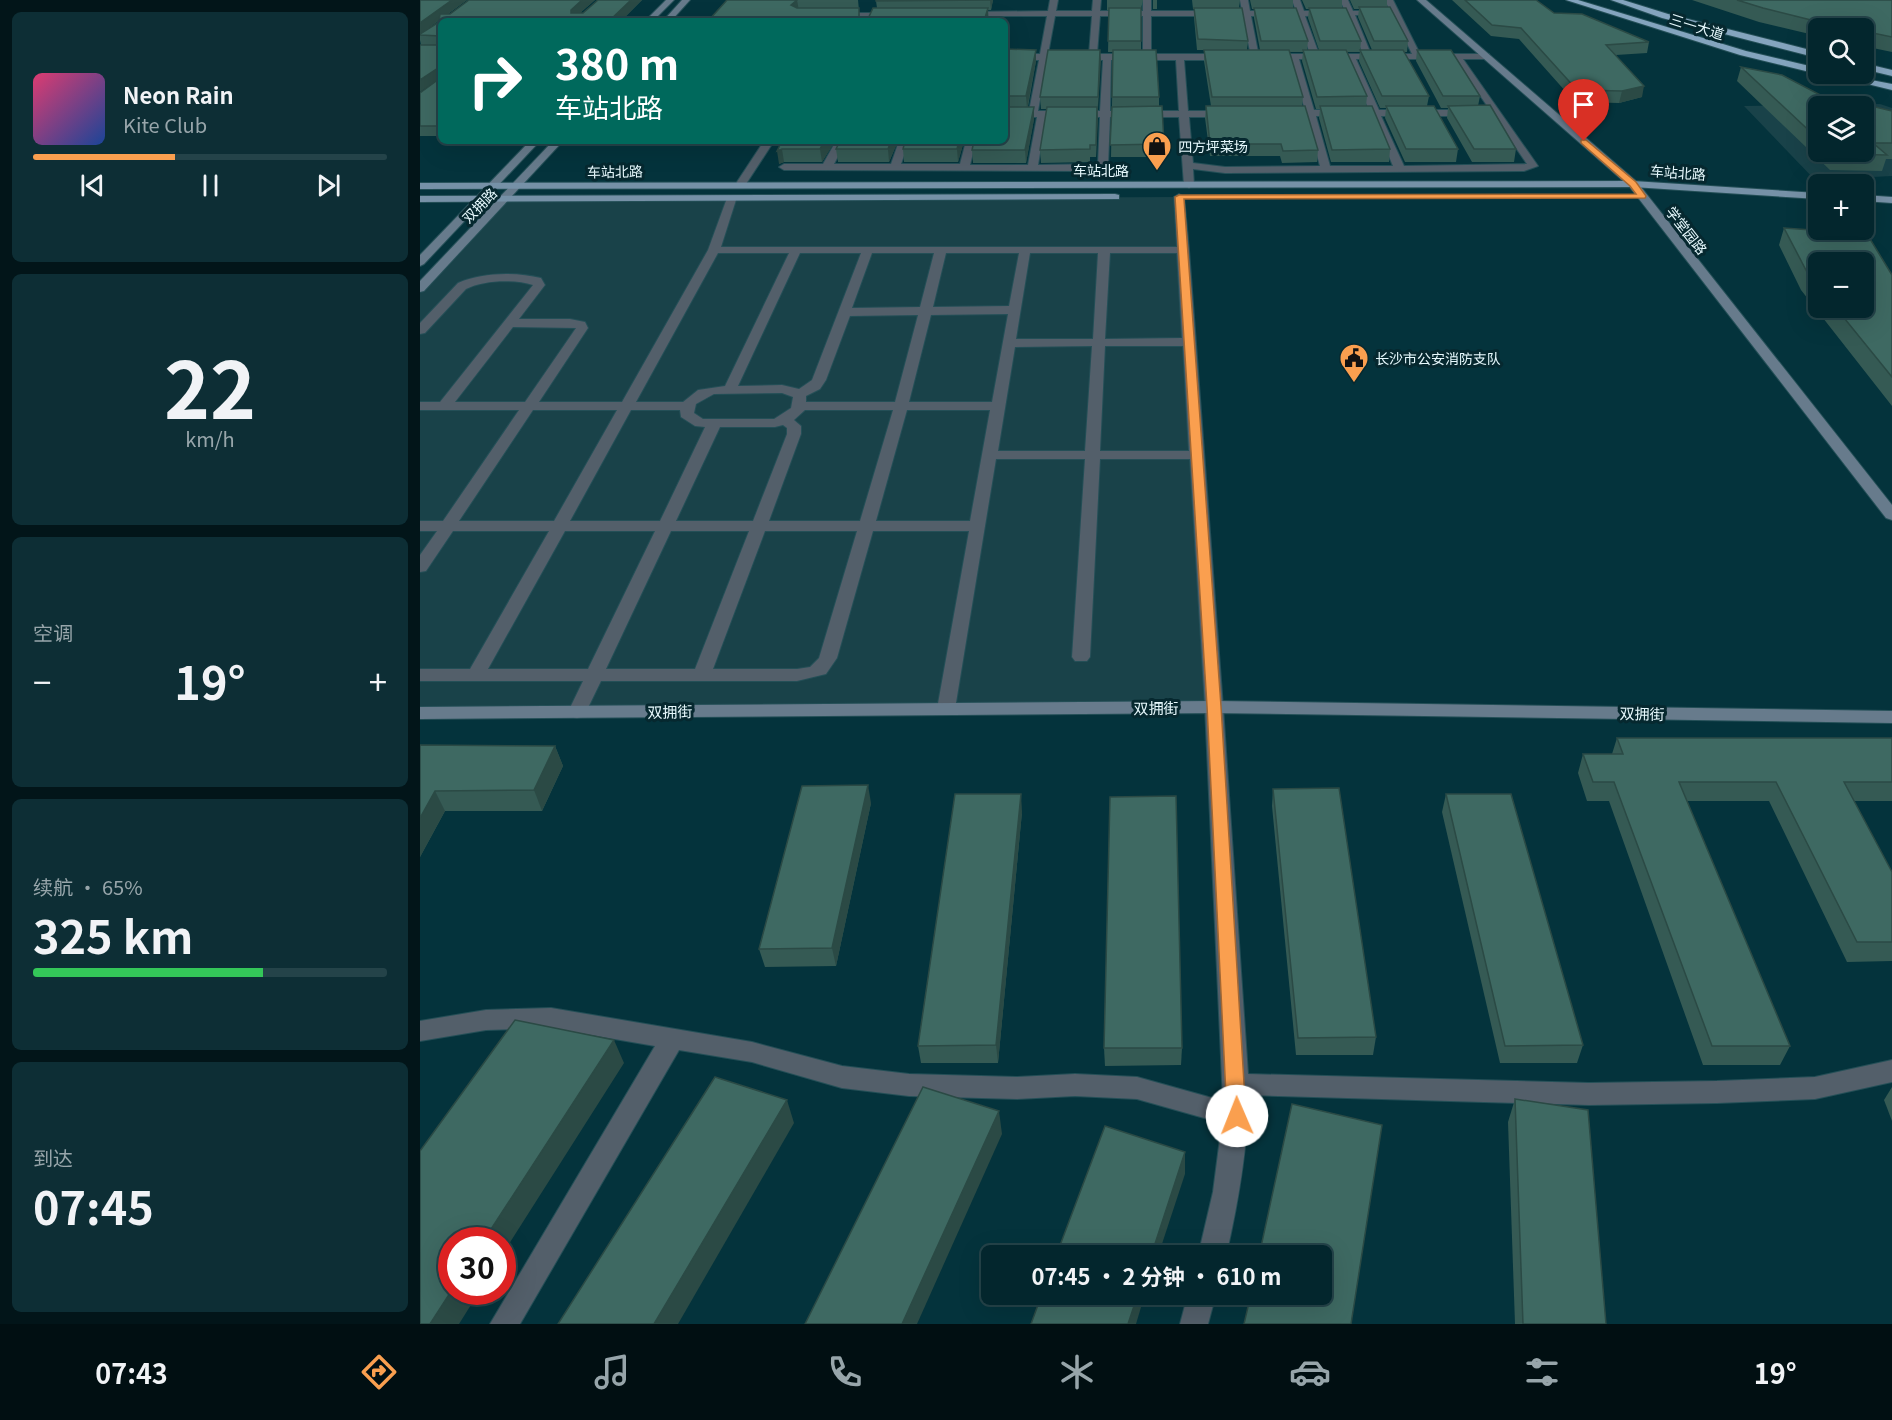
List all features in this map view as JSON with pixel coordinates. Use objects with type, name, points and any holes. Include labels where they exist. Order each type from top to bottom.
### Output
[{"type":"highway","name":"三一大道","points":[[1570,0],[1743,53],[1808,69]]},
{"type":"highway","name":"三一大道","points":[[1615,0],[1665,16],[1808,52]]},
{"type":"highway","points":[[1874,69],[1892,73]]},
{"type":"highway","points":[[1874,83],[1892,87]]},
{"type":"main road","name":"车站北路","points":[[420,186],[740,185],[1182,194],[1633,184],[1808,195]]},
{"type":"main road","points":[[1376,196],[1469,196]]},
{"type":"main road","name":"车站北路","points":[[1636,196],[1808,206]]},
{"type":"main road","name":"车站北路","points":[[420,199],[731,200],[1132,197]]},
{"type":"main road","points":[[1874,199],[1892,200]]},
{"type":"main road","points":[[1874,210],[1892,211]]},
{"type":"street","points":[[652,18],[670,0]]},
{"type":"street","points":[[670,18],[686,0]]},
{"type":"street","points":[[1032,168],[1044,57],[1054,0]]},
{"type":"street","points":[[1093,57],[1097,0]]},
{"type":"street","points":[[1147,0],[1148,57]]},
{"type":"street","points":[[1244,0],[1255,57]]},
{"type":"street","points":[[1296,0],[1315,57]]},
{"type":"street","points":[[1344,0],[1368,56]]},
{"type":"street","points":[[1389,0],[1417,56]]},
{"type":"street","name":"学堂园路","points":[[1421,0],[1633,184],[1636,196],[1892,515]]},
{"type":"street","points":[[960,14],[1396,13]]},
{"type":"street","points":[[828,15],[900,15],[898,18]]},
{"type":"street","points":[[1245,57],[1368,56],[1408,61],[1417,56],[1486,56]]},
{"type":"street","points":[[1187,166],[1225,170],[1400,169],[1464,164],[1530,167],[1533,163],[1457,56]]},
{"type":"street","points":[[1008,57],[1234,57]]},
{"type":"street","points":[[784,167],[1103,166],[1107,57]]},
{"type":"street","points":[[1180,57],[1187,166],[1182,194],[1183,250],[1214,706],[1237,1116],[1222,1215],[1215,1245]]},
{"type":"street","points":[[1294,57],[1326,169]]},
{"type":"street","points":[[1350,57],[1400,169]]},
{"type":"street","points":[[1275,113],[1490,113]]},
{"type":"street","points":[[1008,114],[1241,114]]},
{"type":"street","name":"双拥路","points":[[420,262],[532,144]]},
{"type":"street","name":"双拥路","points":[[420,288],[555,144]]},
{"type":"street","points":[[740,185],[767,144]]},
{"type":"street","points":[[826,167],[839,144]]},
{"type":"street","points":[[895,167],[903,144]]},
{"type":"street","points":[[963,168],[970,144]]},
{"type":"street","points":[[476,675],[714,250],[731,200]]},
{"type":"street","points":[[714,250],[1183,250]]},
{"type":"street","points":[[730,389],[796,250]]},
{"type":"street","points":[[785,420],[798,400],[819,380],[868,250]]},
{"type":"street","points":[[420,675],[797,675],[814,673],[824,668],[901,406],[940,250]]},
{"type":"street","points":[[946,709],[1025,250]]},
{"type":"street","points":[[1081,657],[1104,250]]},
{"type":"street","points":[[420,330],[468,282],[483,279],[537,281],[538,288],[511,323],[420,419]]},
{"type":"street","points":[[845,312],[1015,310]]},
{"type":"street","points":[[420,567],[582,328],[570,323],[511,323]]},
{"type":"street","points":[[1009,343],[1189,342]]},
{"type":"street","points":[[702,675],[794,434],[794,426],[785,420],[764,424],[714,424],[693,421],[686,414],[694,398],[703,393],[730,389],[782,389],[798,400],[901,406],[998,406]]},
{"type":"street","points":[[431,406],[688,406]]},
{"type":"street","points":[[577,712],[714,424]]},
{"type":"street","points":[[989,455],[1197,455]]},
{"type":"street","points":[[420,526],[977,526]]},
{"type":"street","name":"双拥街","points":[[420,713],[1214,706],[1892,717]]},
{"type":"street","points":[[420,1031],[486,1020],[551,1018],[752,1052],[842,1077],[909,1085],[1017,1088],[1075,1085],[1137,1088],[1237,1116]]},
{"type":"street","points":[[504,1324],[674,1038]]},
{"type":"street","points":[[1236,1084],[1589,1094],[1717,1092],[1815,1088],[1892,1071]]},
{"type":"street","points":[[1194,1324],[1199,1305]]},
{"type":"shaded area","points":[[1874,104],[1892,108],[1892,176],[1809,174],[1744,106],[1808,105],[1808,162],[1874,162]]},
{"type":"shaded area","points":[[1179,197],[1214,707],[420,713],[420,291],[504,200]]},
{"type":"building","points":[[420,0],[452,0],[420,23]]},
{"type":"building","points":[[469,0],[582,0],[571,10],[571,13],[583,13],[598,0],[631,0],[612,18],[440,18],[440,14],[450,14]]},
{"type":"building","points":[[727,0],[797,0],[791,5],[797,8],[859,8],[859,18],[711,18]]},
{"type":"building","points":[[876,0],[990,0],[876,1]]},
{"type":"building","points":[[1465,0],[1536,0],[1554,13],[1582,14],[1649,42],[1606,45],[1644,86],[1622,91],[1577,90],[1521,28],[1492,25]]},
{"type":"building","points":[[1737,0],[1892,0],[1892,37],[1874,33],[1874,18],[1808,19]]},
{"type":"building","points":[[1359,7],[1390,7],[1408,41],[1374,41]]},
{"type":"building","points":[[873,8],[988,8],[985,18],[868,18]]},
{"type":"building","points":[[1109,8],[1141,8],[1141,41],[1108,41]]},
{"type":"building","points":[[1194,8],[1242,8],[1248,41],[1198,39]]},
{"type":"building","points":[[1254,8],[1296,8],[1308,41],[1261,41]]},
{"type":"building","points":[[1309,8],[1346,8],[1361,41],[1320,41]]},
{"type":"building","points":[[438,23],[438,36],[420,34]]},
{"type":"building","points":[[420,45],[438,45],[438,68],[420,80]]},
{"type":"building","points":[[1008,49],[1036,50],[1026,96],[1008,96]]},
{"type":"building","points":[[1048,50],[1100,50],[1098,97],[1040,97]]},
{"type":"building","points":[[1113,50],[1156,50],[1159,97],[1112,97]]},
{"type":"building","points":[[1204,50],[1289,50],[1303,97],[1212,97]]},
{"type":"building","points":[[1303,50],[1346,50],[1367,96],[1317,97]]},
{"type":"building","points":[[1360,50],[1403,50],[1429,96],[1382,96]]},
{"type":"building","points":[[1417,50],[1451,50],[1480,96],[1443,96]]},
{"type":"building","points":[[1741,67],[1782,75],[1822,96],[1808,96],[1808,130]]},
{"type":"building","points":[[438,80],[438,126],[420,126],[420,93]]},
{"type":"building","points":[[1490,105],[1516,149],[1474,149],[1448,106]]},
{"type":"building","points":[[1162,106],[1164,144],[1110,145],[1112,107]]},
{"type":"building","points":[[1206,106],[1305,106],[1318,150],[1283,151],[1281,144],[1210,144]]},
{"type":"building","points":[[1320,106],[1372,106],[1390,149],[1332,150]]},
{"type":"building","points":[[1386,106],[1434,106],[1458,149],[1406,149]]},
{"type":"building","points":[[1008,107],[1034,107],[1025,150],[972,150],[973,144],[1008,144]]},
{"type":"building","points":[[1047,107],[1097,107],[1096,145],[1090,145],[1090,149],[1040,150]]},
{"type":"building","points":[[1874,107],[1892,111],[1892,143],[1874,143]]},
{"type":"building","points":[[780,144],[822,144],[820,149],[777,151]]},
{"type":"building","points":[[838,144],[890,144],[888,149],[836,149]]},
{"type":"building","points":[[904,144],[958,144],[957,149],[903,149]]},
{"type":"building","points":[[1874,144],[1887,155],[1874,155]]},
{"type":"building","points":[[1784,228],[1808,230],[1808,240],[1871,240],[1892,275],[1892,377],[1844,318],[1874,318],[1874,252],[1808,252],[1807,272]]},
{"type":"building","points":[[1617,738],[1892,738],[1892,782],[1844,782],[1892,872],[1892,942],[1857,942],[1776,782],[1679,782],[1790,1046],[1712,1046],[1614,782],[1593,782],[1583,754],[1623,754]]},
{"type":"building","points":[[420,745],[555,746],[534,790],[435,791],[420,818]]},
{"type":"building","points":[[868,785],[832,948],[759,949],[802,786]]},
{"type":"building","points":[[1339,788],[1376,1037],[1298,1038],[1273,789]]},
{"type":"building","points":[[955,794],[1021,794],[996,1045],[918,1046]]},
{"type":"building","points":[[1446,794],[1511,794],[1583,1045],[1505,1046]]},
{"type":"building","points":[[1176,796],[1182,1048],[1104,1048],[1110,797]]},
{"type":"building","points":[[515,1020],[614,1040],[492,1227],[438,1227],[438,1305],[442,1305],[430,1324],[420,1324],[420,1151]]},
{"type":"building","points":[[715,1077],[787,1100],[654,1324],[558,1324]]},
{"type":"building","points":[[923,1087],[999,1111],[902,1324],[805,1324]]},
{"type":"building","points":[[1515,1099],[1588,1110],[1606,1324],[1523,1324]]},
{"type":"building","points":[[1292,1104],[1382,1125],[1351,1324],[1244,1324],[1248,1305],[1332,1305],[1332,1245],[1261,1245]]},
{"type":"building","points":[[1105,1126],[1185,1152],[1155,1245],[1060,1245]]},
{"type":"building","points":[[1038,1305],[1134,1305],[1128,1324],[1031,1324]]},
{"type":"place","name":"四方坪菜场","points":[[1157,172]]},
{"type":"place","name":"长沙市公安消防支队","points":[[1354,384]]},
{"type":"route","points":[[1237,1116],[1214,706],[1179,197],[1642,196],[1633,184],[1584,141]]}]
